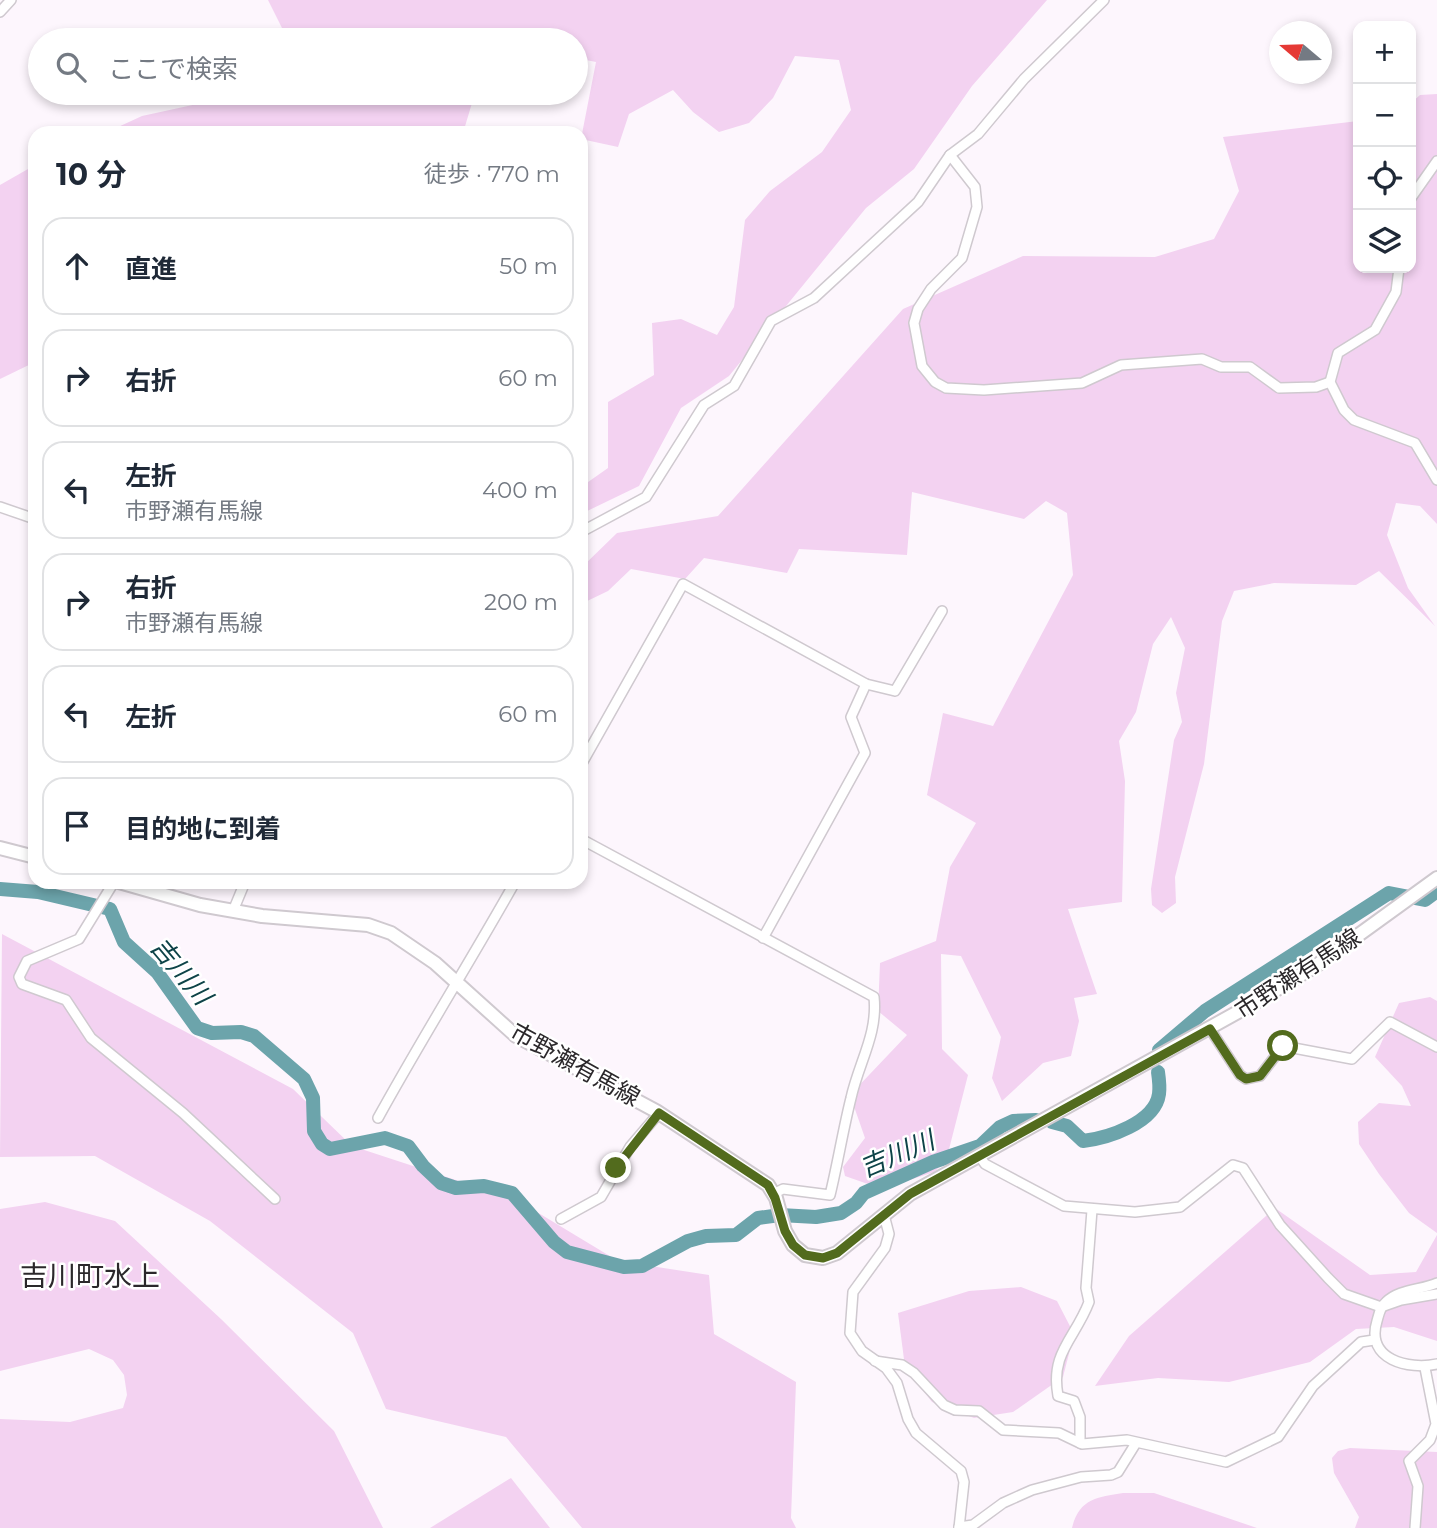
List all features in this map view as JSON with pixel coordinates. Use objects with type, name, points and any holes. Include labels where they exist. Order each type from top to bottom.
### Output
[{"type":"main road","points":[[0,848],[28,853]]},
{"type":"main road","name":"市野瀬有馬線","points":[[134,889],[233,911],[368,925],[411,944],[516,1036],[659,1113],[768,1185],[793,1245],[805,1255],[823,1258],[837,1253],[910,1194],[1210,1029],[1317,965],[1437,877]]},
{"type":"street","points":[[0,12],[11,0]]},
{"type":"street","points":[[588,527],[646,497],[704,405],[734,386],[771,321],[814,298],[908,211],[950,155],[978,134],[1024,79],[1104,0]]},
{"type":"street","points":[[950,155],[975,187],[977,207],[962,258],[932,289],[918,309],[914,323],[922,366],[935,382],[946,388],[984,390],[1082,383],[1121,365],[1202,359],[1221,367],[1250,367],[1279,388],[1316,387],[1330,382]]},
{"type":"street","points":[[1416,191],[1437,161]]},
{"type":"street","points":[[1398,273],[1396,292],[1375,330],[1338,353],[1330,382],[1343,410],[1353,420],[1392,432],[1415,443],[1437,480]]},
{"type":"street","points":[[0,508],[28,517]]},
{"type":"street","points":[[588,753],[683,584],[866,684],[895,691],[942,611]]},
{"type":"street","points":[[763,938],[865,753],[851,717],[866,684]]},
{"type":"street","points":[[588,843],[874,997],[876,1016],[851,1095],[830,1195],[783,1189],[774,1196]]},
{"type":"street","points":[[111,889],[75,942],[27,961],[19,976],[22,984],[66,1000],[92,1038],[183,1113],[275,1199]]},
{"type":"street","points":[[233,911],[242,889]]},
{"type":"street","points":[[378,1118],[441,1003],[457,984],[510,889]]},
{"type":"street","points":[[1210,1029],[1240,1075],[1246,1079],[1260,1076],[1283,1046],[1352,1059],[1390,1022],[1437,1047]]},
{"type":"street","points":[[561,1219],[601,1197],[630,1147],[659,1113]]},
{"type":"street","points":[[980,1157],[985,1164],[1064,1206],[1135,1212],[1180,1207],[1223,1170],[1233,1165],[1243,1168],[1274,1217],[1344,1294],[1381,1307],[1401,1300],[1437,1294]]},
{"type":"street","points":[[1080,1443],[1080,1417],[1073,1401],[1058,1396],[1056,1384],[1062,1349],[1089,1302],[1086,1288],[1092,1210]]},
{"type":"street","points":[[884,1215],[889,1234],[885,1248],[853,1292],[850,1333],[862,1352],[886,1368],[897,1383],[908,1419],[916,1433],[961,1471],[964,1482],[959,1527],[973,1525],[1003,1503],[1031,1490],[1081,1477],[1118,1472],[1136,1443]]},
{"type":"street","points":[[1437,1283],[1395,1295],[1381,1307],[1374,1340],[1380,1351],[1403,1366],[1425,1368],[1437,1364]]},
{"type":"street","points":[[875,1361],[902,1365],[914,1373],[944,1405],[955,1410],[979,1411],[1003,1430],[1059,1433],[1080,1443],[1127,1440],[1203,1454],[1226,1462],[1278,1437],[1312,1386],[1361,1342],[1374,1340]]},
{"type":"street","points":[[1415,1528],[1418,1486],[1409,1461],[1430,1440],[1436,1424],[1425,1368]]},
{"type":"shaded area","points":[[268,0],[1047,0],[972,86],[914,169],[866,208],[729,376],[681,408],[639,486],[588,511],[588,482],[608,468],[608,402],[654,375],[652,323],[681,319],[717,335],[734,307],[745,220],[770,191],[822,152],[851,110],[839,60],[795,56],[773,98],[749,123],[719,132],[693,112],[673,90],[629,114],[618,147],[588,141],[588,126],[584,126],[596,62],[588,60],[588,28],[282,28]]},
{"type":"shaded area","points":[[1437,94],[1437,524],[1420,506],[1396,503],[1387,535],[1408,588],[1435,626],[1379,571],[1356,585],[1274,583],[1234,591],[1222,621],[1204,764],[1175,877],[1176,903],[1162,913],[1152,905],[1151,889],[1174,740],[1182,722],[1176,693],[1185,648],[1171,617],[1153,644],[1136,712],[1119,741],[1125,781],[1122,902],[1068,909],[1097,994],[1074,998],[1079,1021],[1071,1056],[1043,1063],[1002,1101],[992,1078],[1001,1037],[961,956],[941,954],[942,1049],[968,1075],[946,1161],[934,1172],[882,1189],[845,1176],[843,1167],[865,1138],[850,1095],[907,1035],[878,1011],[880,963],[936,941],[950,867],[976,823],[927,795],[943,713],[993,726],[1073,575],[1067,513],[1046,501],[1024,519],[912,492],[907,555],[799,549],[787,573],[704,558],[685,579],[631,569],[608,591],[588,601],[588,561],[617,533],[718,516],[903,309],[1023,256],[1155,257],[1214,239],[1239,191],[1223,137],[1353,122],[1353,273],[1416,273],[1416,99],[1420,95]]},
{"type":"shaded area","points":[[193,105],[471,105],[465,126],[120,126],[142,116]]},
{"type":"shaded area","points":[[28,169],[28,365],[0,379],[0,185]]},
{"type":"shaded area","points":[[2,934],[293,1089],[352,1146],[517,1200],[618,1261],[709,1275],[714,1334],[796,1382],[791,1518],[796,1528],[582,1528],[506,1437],[386,1409],[353,1333],[210,1221],[95,1156],[0,1157]]},
{"type":"shaded area","points":[[1430,997],[1437,1001],[1437,1233],[1409,1213],[1379,1174],[1359,1144],[1358,1122],[1379,1103],[1411,1106],[1402,1086],[1375,1057],[1399,1003]]},
{"type":"shaded area","points":[[45,1202],[115,1221],[221,1319],[334,1431],[383,1528],[0,1528],[0,1419],[70,1422],[123,1408],[127,1395],[124,1375],[113,1360],[89,1349],[0,1371],[0,1209]]},
{"type":"shaded area","points":[[1275,1208],[1370,1275],[1416,1272],[1437,1235],[1437,1341],[1394,1327],[1356,1329],[1310,1362],[1229,1382],[1158,1378],[1095,1386],[1129,1336]]},
{"type":"shaded area","points":[[1021,1287],[1057,1301],[1074,1334],[1063,1377],[1013,1412],[974,1418],[932,1402],[905,1367],[898,1313],[969,1291]]},
{"type":"shaded area","points":[[1350,1448],[1437,1452],[1437,1528],[1355,1528],[1359,1517],[1334,1473],[1332,1458],[1338,1451]]},
{"type":"shaded area","points":[[511,1478],[550,1528],[430,1528]]},
{"type":"shaded area","points":[[1123,1493],[1154,1493],[1257,1528],[1072,1528],[1084,1505],[1097,1498]]},
{"type":"waterway","name":"吉川川","points":[[0,889],[38,892],[110,909],[124,942],[157,972],[197,1028],[212,1033],[241,1032],[254,1036],[304,1079],[313,1098],[314,1131],[322,1144],[330,1149],[385,1138],[408,1146],[423,1166],[441,1183],[456,1188],[484,1186],[512,1193],[554,1242],[567,1252],[624,1267],[642,1266],[688,1241],[706,1236],[736,1235],[758,1218],[780,1215],[816,1217],[841,1213],[856,1203],[864,1193],[933,1162],[980,1146],[1000,1127],[1013,1121],[1036,1120]]},
{"type":"waterway","name":"吉川川","points":[[1159,1050],[1205,1011],[1389,893],[1425,900],[1437,891]]},
{"type":"waterway","name":"吉川川","points":[[1052,1122],[1067,1126],[1083,1141],[1129,1127],[1140,1121],[1156,1104],[1159,1091],[1158,1072]]},
{"type":"district","name":"吉川町水上","points":[[90,1276]]},
{"type":"route","points":[[616,1168],[659,1113],[744,1172],[768,1185],[793,1245],[805,1255],[823,1258],[837,1253],[910,1194],[1210,1029],[1240,1075],[1246,1079],[1260,1076],[1283,1046]]}]
